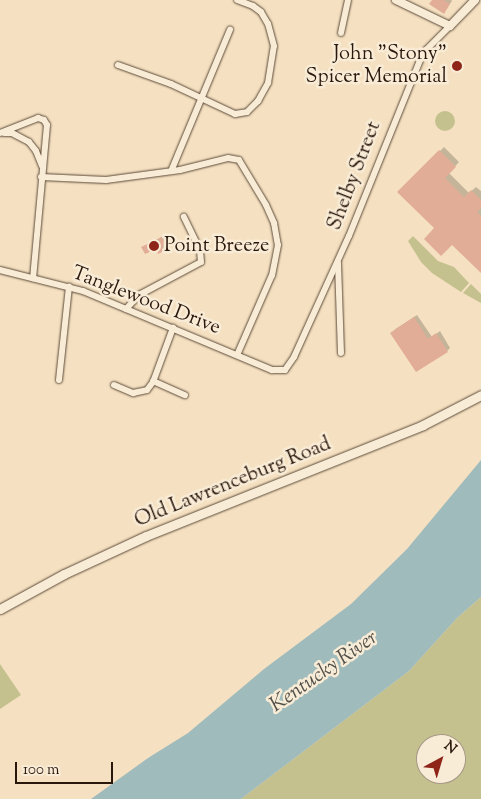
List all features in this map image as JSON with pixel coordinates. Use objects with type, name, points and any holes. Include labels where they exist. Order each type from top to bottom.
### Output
[{"type":"main road","name":"Old Lawrenceburg Road","points":[[0,609],[64,574],[146,536],[386,441],[423,425],[481,395]]},
{"type":"street","points":[[118,65],[171,84],[227,111],[238,114],[251,109],[262,95],[270,77],[274,58],[274,40],[268,24],[257,8],[237,0]]},
{"type":"street","points":[[341,32],[348,0]]},
{"type":"street","points":[[396,0],[450,26]]},
{"type":"street","name":"Shelby Street","points":[[278,372],[288,368],[294,357],[338,261],[417,65],[426,50],[476,0]]},
{"type":"street","points":[[172,169],[230,30]]},
{"type":"street","points":[[0,134],[34,119],[44,120],[47,130],[41,177],[33,278]]},
{"type":"street","points":[[0,134],[12,133],[25,138],[36,151],[42,167]]},
{"type":"street","points":[[41,177],[106,180],[172,169],[180,170],[228,158],[236,158],[245,168],[274,223],[278,245],[274,268],[236,355]]},
{"type":"street","points":[[126,309],[139,295],[201,262],[200,250],[184,217]]},
{"type":"street","points":[[338,261],[341,353]]},
{"type":"street","name":"Tanglewood Drive","points":[[0,270],[69,287],[278,372]]},
{"type":"street","points":[[59,380],[69,287]]},
{"type":"street","points":[[114,385],[138,394],[147,390],[154,381],[173,328]]},
{"type":"street","points":[[154,381],[184,395]]},
{"type":"shaded area","points":[[445,111],[452,114],[455,121],[452,128],[445,131],[438,128],[435,121],[438,114]]},
{"type":"shaded area","points":[[413,236],[438,261],[454,267],[469,283],[461,292],[432,273],[421,262],[408,241]]},
{"type":"shaded area","points":[[471,284],[481,294],[481,303],[463,293]]},
{"type":"shaded area","points":[[481,597],[481,799],[241,799],[409,671],[457,618]]},
{"type":"shaded area","points":[[0,664],[21,695],[0,709]]},
{"type":"water","name":"Kentucky River","points":[[481,460],[481,597],[457,618],[409,671],[241,799],[91,799],[148,758],[188,733],[264,669],[351,604],[407,549]]},
{"type":"building","points":[[432,0],[444,0],[450,4],[444,14],[429,4]]},
{"type":"building","points":[[439,150],[456,167],[445,178],[464,197],[471,190],[481,200],[481,208],[477,212],[481,216],[481,273],[452,245],[441,256],[424,239],[434,228],[397,192]]},
{"type":"building","name":"Point Breeze","points":[[162,237],[165,245],[162,246],[164,251],[158,254],[156,249],[145,254],[141,247]]},
{"type":"building","points":[[414,317],[428,339],[436,333],[448,352],[416,372],[390,333]]},
{"type":"place","name":"John \"Stony\" Spicer Memorial","points":[[457,66]]},
{"type":"place","name":"Point Breeze","points":[[154,246]]}]
